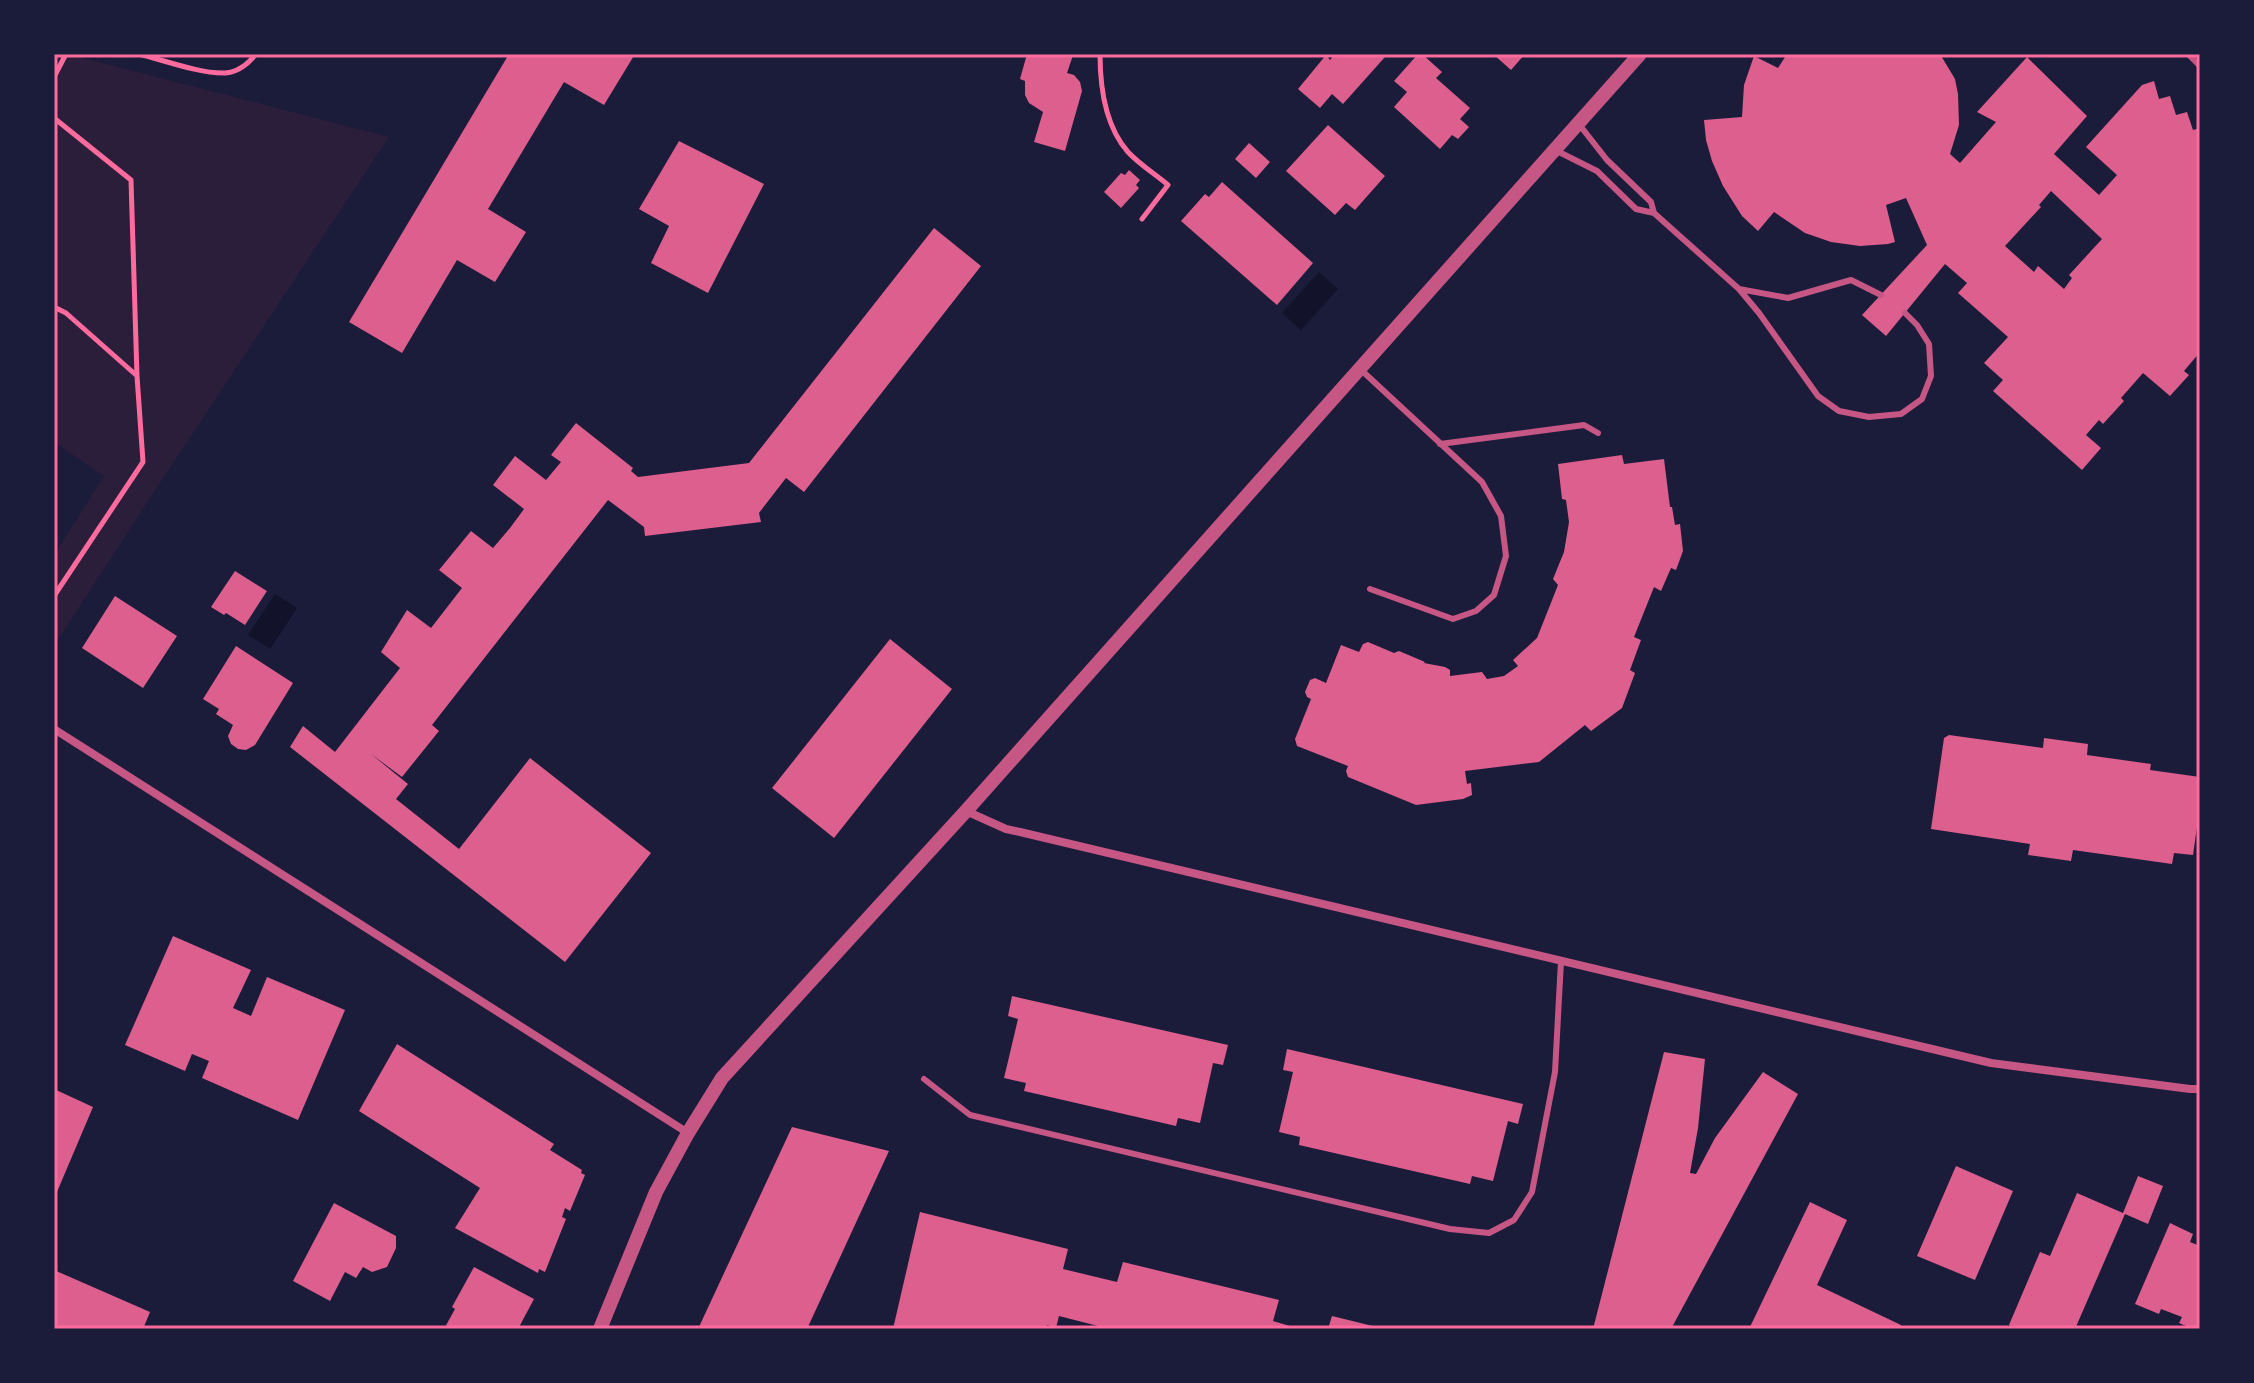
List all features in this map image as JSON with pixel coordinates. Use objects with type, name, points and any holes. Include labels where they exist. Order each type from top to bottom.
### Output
[{"type":"street","points":[[600,1329],[656,1192],[722,1078],[966,811],[1640,54]]},
{"type":"street","points":[[54,729],[688,1133]]},
{"type":"street","points":[[966,811],[1006,829],[1991,1063],[2200,1089]]},
{"type":"lane","points":[[2188,54],[2200,66]]},
{"type":"lane","points":[[1578,123],[1607,160],[1651,202],[1654,213]]},
{"type":"lane","points":[[1554,150],[1597,171],[1636,209],[1654,213],[1739,289],[1818,396],[1839,411],[1869,417],[1901,414],[1922,399],[1931,376],[1929,344],[1905,313]]},
{"type":"lane","points":[[1739,289],[1788,298],[1851,280],[1881,295]]},
{"type":"lane","points":[[1359,368],[1482,482],[1501,516],[1506,556],[1494,595],[1476,611],[1453,619],[1370,589]]},
{"type":"lane","points":[[1440,444],[1584,425],[1598,433]]},
{"type":"lane","points":[[924,1079],[970,1115],[1450,1229],[1489,1233],[1514,1220],[1532,1192],[1555,1072],[1561,961]]},
{"type":"path","points":[[54,77],[66,54]]},
{"type":"path","points":[[139,54],[228,73],[247,66],[256,54]]},
{"type":"path","points":[[1100,54],[1108,116],[1127,151],[1168,185],[1142,219]]},
{"type":"path","points":[[54,118],[131,180],[143,462],[54,596]]},
{"type":"path","points":[[54,307],[66,313],[137,376]]},
{"type":"shaded area","points":[[54,54],[68,54],[389,137],[54,646],[54,555],[104,476],[54,442]]},
{"type":"shaded area","points":[[1319,272],[1338,289],[1301,330],[1282,313]]},
{"type":"shaded area","points":[[275,594],[297,608],[270,649],[248,635]]},
{"type":"building","points":[[509,54],[635,54],[604,105],[564,82],[488,209],[526,232],[495,282],[457,260],[402,353],[349,322]]},
{"type":"building","points":[[1027,54],[1073,55],[1067,73],[1080,82],[1082,91],[1065,151],[1034,142],[1043,112],[1029,103],[1025,95],[1025,81],[1020,79]]},
{"type":"building","points":[[1335,54],[1381,54],[1385,57],[1343,104],[1332,94],[1320,108],[1298,89],[1326,55],[1330,60]]},
{"type":"building","points":[[1418,54],[1442,72],[1436,78],[1470,108],[1460,119],[1469,127],[1458,139],[1452,135],[1440,149],[1394,107],[1407,92],[1394,81]]},
{"type":"building","points":[[1493,54],[1525,54],[1511,70]]},
{"type":"building","points":[[1787,54],[1940,54],[1955,79],[1958,94],[1959,125],[1950,154],[1960,163],[1996,122],[1977,112],[2027,57],[2087,116],[2054,154],[2099,195],[2117,175],[2086,147],[2142,85],[2154,81],[2159,99],[2170,96],[2176,115],[2187,112],[2193,130],[2200,128],[2200,352],[2184,371],[2189,375],[2170,396],[2143,373],[2103,424],[2099,420],[2086,435],[2101,448],[2082,470],[1993,391],[2003,380],[1984,363],[2008,337],[1958,293],[1967,283],[1945,264],[1886,336],[1862,315],[1927,245],[1906,198],[1886,205],[1895,242],[1888,244],[1860,246],[1831,242],[1805,233],[1774,212],[1758,231],[1742,216],[1712,161],[1704,120],[1742,117],[1744,85],[1754,56],[1778,68]],"holes":[[[2051,191],[2102,239],[2069,275],[2072,278],[2064,289],[2038,266],[2034,272],[2005,246],[2041,207],[2039,205]]]},
{"type":"building","points":[[1328,125],[1385,176],[1355,210],[1346,203],[1335,215],[1286,171]]},
{"type":"building","points":[[679,141],[764,184],[708,293],[651,263],[669,226],[639,209]]},
{"type":"building","points":[[1249,143],[1270,162],[1256,178],[1235,159]]},
{"type":"building","points":[[1129,170],[1140,180],[1136,185],[1139,188],[1121,208],[1104,192],[1121,173],[1125,175]]},
{"type":"building","points":[[1222,182],[1313,263],[1277,305],[1181,221],[1205,194],[1209,197]]},
{"type":"building","points":[[934,228],[981,266],[804,492],[786,478],[759,513],[761,522],[645,536],[644,527],[608,500],[432,725],[439,731],[402,777],[371,754],[408,784],[396,799],[459,849],[530,758],[651,853],[565,962],[290,747],[303,726],[335,752],[400,668],[381,652],[407,610],[431,628],[462,588],[439,570],[471,531],[493,548],[510,528],[524,509],[493,485],[515,456],[546,480],[561,462],[551,455],[576,423],[633,468],[631,471],[638,477],[749,463]]},
{"type":"building","points":[[1622,455],[1624,464],[1664,459],[1670,507],[1675,525],[1680,524],[1683,551],[1676,570],[1671,568],[1661,591],[1654,587],[1634,637],[1641,640],[1630,670],[1635,673],[1622,708],[1591,731],[1585,725],[1539,762],[1465,771],[1472,795],[1416,805],[1348,777],[1348,766],[1297,746],[1295,739],[1311,699],[1305,692],[1310,680],[1315,678],[1326,683],[1341,645],[1359,652],[1368,642],[1394,653],[1399,651],[1424,663],[1445,667],[1450,670],[1450,676],[1482,672],[1487,679],[1504,676],[1518,666],[1513,660],[1537,638],[1558,585],[1553,579],[1564,552],[1569,522],[1566,500],[1562,499],[1558,464]]},
{"type":"building","points":[[235,571],[267,591],[245,625],[211,607]]},
{"type":"building","points":[[115,596],[177,636],[143,688],[82,648]]},
{"type":"building","points":[[890,639],[952,689],[834,838],[772,788]]},
{"type":"building","points":[[236,646],[293,683],[255,745],[246,750],[231,744],[228,736],[233,725],[216,714],[219,709],[203,699]]},
{"type":"building","points":[[1949,735],[2043,748],[2044,738],[2088,744],[2087,755],[2151,764],[2150,770],[2200,777],[2200,806],[2193,855],[2174,853],[2172,864],[2073,850],[2071,861],[2028,855],[2030,844],[1931,829],[1944,738]]},
{"type":"building","points":[[173,936],[251,970],[233,1008],[251,1016],[267,977],[345,1010],[298,1120],[202,1078],[209,1061],[192,1054],[185,1071],[125,1045]]},
{"type":"building","points":[[1012,996],[1228,1045],[1223,1065],[1213,1063],[1200,1123],[1178,1118],[1176,1126],[1024,1091],[1026,1083],[1004,1078],[1018,1019],[1008,1016]]},
{"type":"building","points":[[397,1044],[554,1144],[550,1150],[582,1170],[581,1173],[585,1175],[570,1211],[565,1208],[562,1217],[566,1219],[545,1272],[539,1269],[538,1273],[455,1228],[480,1188],[359,1111]]},
{"type":"building","points":[[1287,1049],[1523,1104],[1518,1124],[1508,1121],[1493,1181],[1472,1176],[1470,1184],[1299,1145],[1300,1137],[1279,1132],[1293,1072],[1283,1070]]},
{"type":"building","points":[[1664,1052],[1705,1059],[1690,1173],[1696,1174],[1715,1138],[1763,1072],[1798,1094],[1671,1329],[1593,1329]]},
{"type":"building","points":[[54,1089],[93,1107],[54,1199]]},
{"type":"building","points":[[792,1127],[889,1151],[807,1329],[698,1329]]},
{"type":"building","points":[[1956,1166],[2013,1191],[1975,1280],[1917,1256]]},
{"type":"building","points":[[2138,1176],[2163,1186],[2148,1224],[2125,1214],[2075,1329],[2018,1329],[2009,1325],[2040,1252],[2050,1256],[2077,1193],[2123,1213]]},
{"type":"building","points":[[1810,1202],[1847,1220],[1817,1285],[1901,1325],[1899,1329],[1749,1329]]},
{"type":"building","points":[[334,1203],[396,1236],[396,1248],[387,1267],[372,1272],[363,1267],[356,1278],[345,1272],[330,1301],[293,1281]]},
{"type":"building","points":[[920,1212],[1068,1249],[1063,1269],[1117,1282],[1123,1262],[1279,1300],[1273,1321],[1300,1329],[1097,1329],[1098,1326],[1059,1316],[1056,1328],[1047,1325],[1046,1329],[893,1329]]},
{"type":"building","points":[[2170,1223],[2193,1234],[2190,1242],[2200,1246],[2200,1329],[2179,1323],[2182,1317],[2161,1309],[2159,1314],[2135,1304]]},
{"type":"building","points":[[474,1267],[534,1299],[518,1329],[444,1329]]},
{"type":"building","points":[[54,1270],[150,1312],[143,1329],[54,1329]]},
{"type":"building","points":[[1332,1316],[1381,1328],[1381,1329],[1328,1329]]}]
